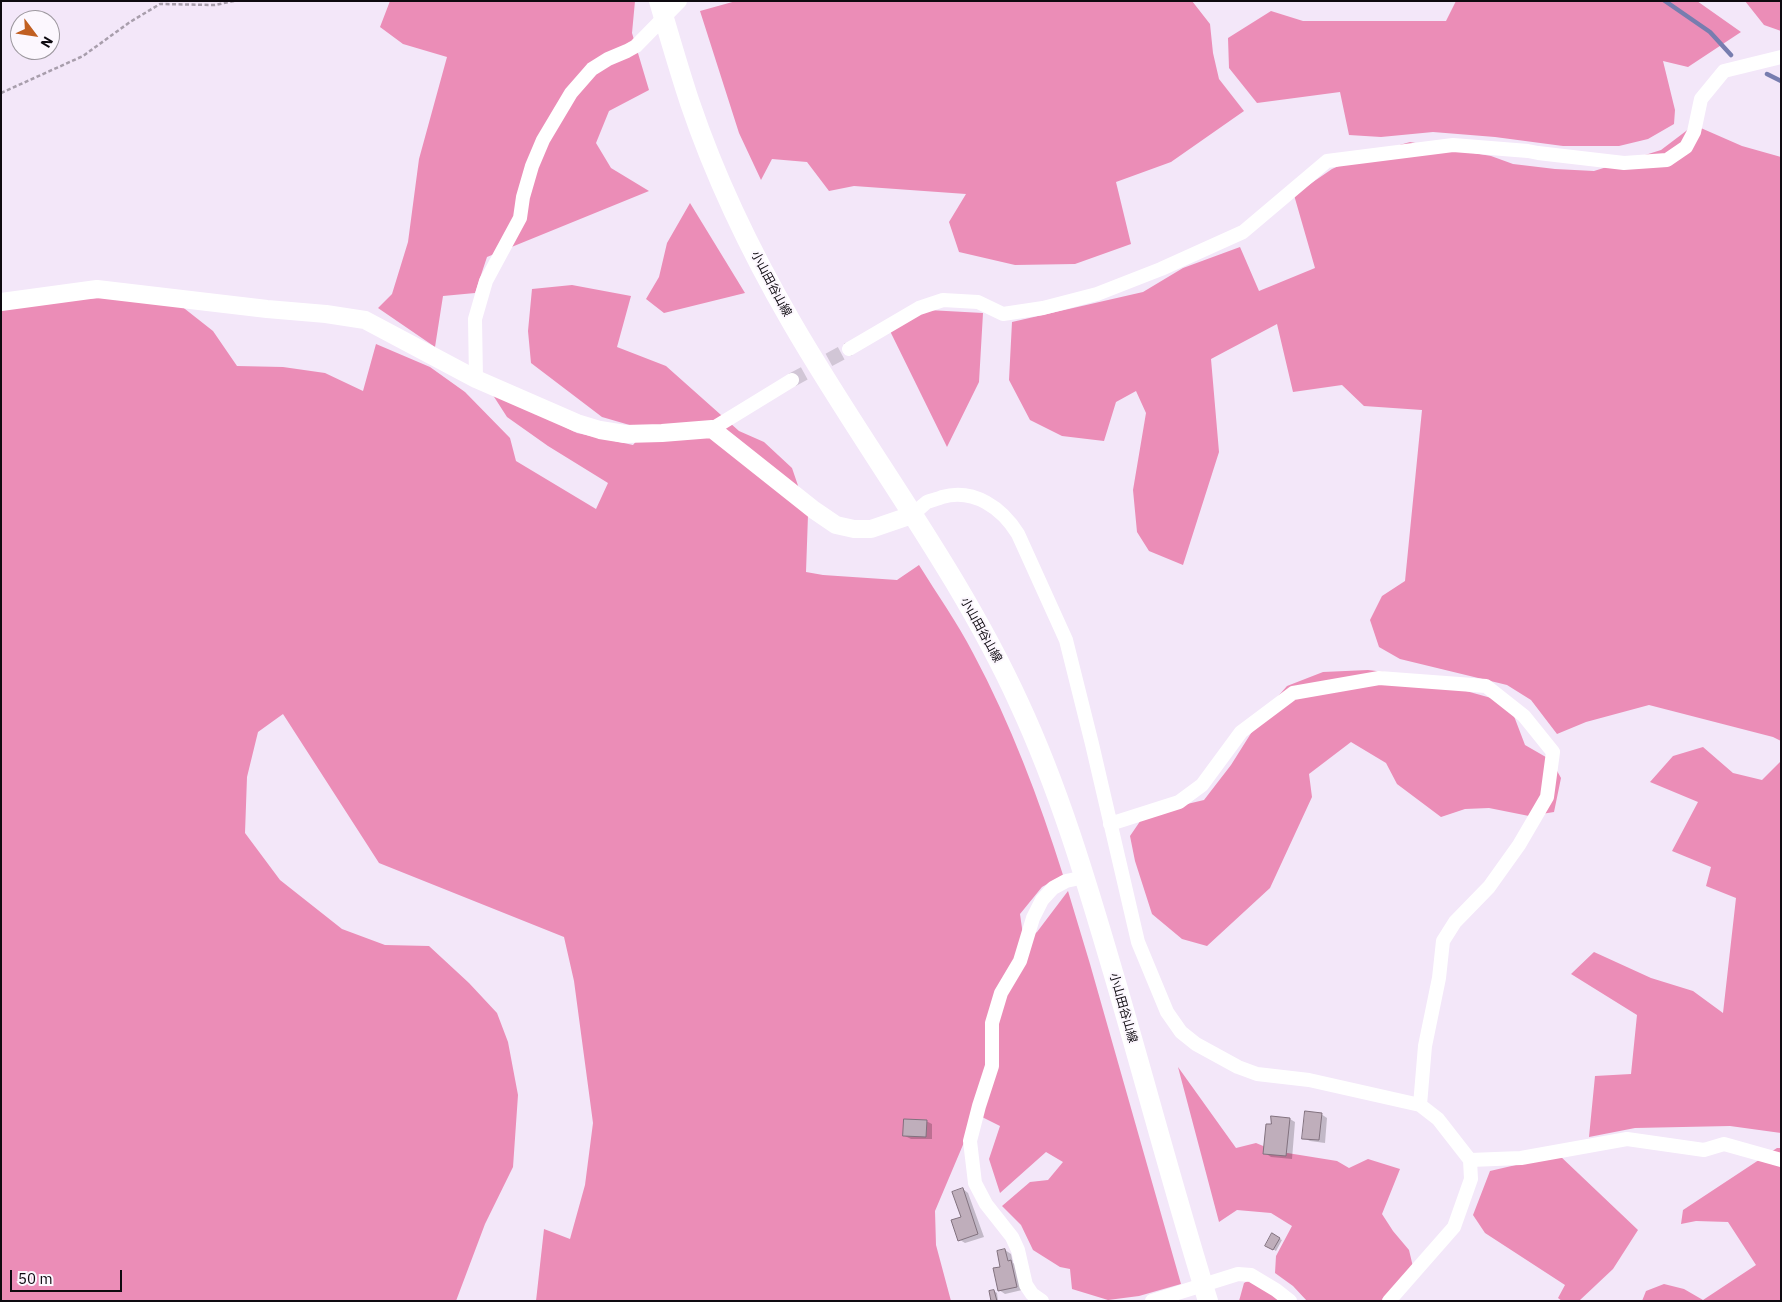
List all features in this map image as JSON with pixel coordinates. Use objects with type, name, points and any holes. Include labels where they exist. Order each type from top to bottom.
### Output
[{"type":"main road","name":"小山田谷山線","points":[[661,9],[691,106],[726,194],[752,250],[822,374],[968,604],[1019,703],[1049,772],[1085,877],[1206,1293]]},
{"type":"street","points":[[476,379],[475,319],[486,281],[520,218],[523,197],[532,166],[543,140],[571,93],[592,69],[636,46],[661,9],[680,1]]},
{"type":"street","points":[[849,349],[920,308],[943,300],[978,302],[1003,314],[1043,308],[1106,291],[1161,269],[1243,232],[1327,161],[1453,145],[1528,151],[1538,154],[1624,163],[1667,160],[1686,147],[1694,132],[1701,99],[1724,71],[1781,57]]},
{"type":"street","points":[[1,302],[97,289],[365,320],[476,379],[577,423],[600,430],[625,434],[712,429],[792,380]]},
{"type":"street","points":[[712,429],[814,510],[836,525],[854,529],[871,529],[912,515],[928,502],[951,495],[981,499],[996,508],[1009,520],[1018,534],[1066,640],[1138,942],[1167,1012],[1181,1032],[1196,1044],[1257,1074],[1309,1080],[1420,1105],[1438,1119],[1470,1160],[1471,1179],[1454,1227],[1389,1301]]},
{"type":"street","points":[[1110,824],[1179,802],[1202,785],[1242,732],[1293,693],[1379,678],[1486,686],[1524,716],[1553,752],[1546,797],[1519,846],[1503,869],[1489,887],[1455,922],[1443,941],[1439,978],[1425,1046],[1420,1105]]},
{"type":"street","points":[[1042,1301],[1032,1294],[1026,1285],[1018,1250],[1012,1237],[986,1204],[975,1183],[970,1141],[978,1106],[992,1066],[992,1023],[1001,993],[1020,961],[1033,918],[1042,900],[1052,888],[1066,881],[1085,877]]},
{"type":"street","points":[[1470,1160],[1521,1158],[1627,1139],[1704,1150],[1724,1144],[1781,1160]]},
{"type":"street","points":[[1152,1301],[1206,1293],[1238,1274],[1251,1275],[1290,1301]]},
{"type":"path","points":[[1,94],[83,56],[130,22],[160,4],[215,5],[234,1]]},
{"type":"shaded area","points":[[390,1],[635,1],[632,33],[649,90],[609,111],[596,143],[611,168],[649,191],[487,257],[475,293],[443,296],[435,347],[378,308],[392,294],[408,242],[419,159],[447,57],[403,44],[380,27]]},
{"type":"shaded area","points":[[736,1],[1192,1],[1210,24],[1213,53],[1219,79],[1244,111],[1171,162],[1116,182],[1131,244],[1075,264],[1015,265],[959,252],[949,222],[966,194],[854,186],[829,191],[807,162],[772,159],[761,180],[739,133],[700,11]]},
{"type":"shaded area","points":[[1456,1],[1697,1],[1741,32],[1688,67],[1663,61],[1675,110],[1674,124],[1648,139],[1619,146],[1563,146],[1495,137],[1433,132],[1381,137],[1349,135],[1340,92],[1257,103],[1229,68],[1228,38],[1271,11],[1303,21],[1446,21]]},
{"type":"shaded area","points":[[1745,1],[1781,1],[1781,31],[1764,25]]},
{"type":"shaded area","points":[[1694,125],[1742,146],[1781,157],[1781,741],[1773,737],[1649,705],[1586,722],[1557,734],[1531,700],[1507,685],[1400,659],[1379,647],[1370,620],[1382,596],[1405,581],[1422,410],[1364,406],[1342,385],[1293,392],[1277,324],[1211,359],[1219,452],[1183,565],[1149,551],[1137,532],[1133,490],[1146,413],[1136,391],[1116,402],[1104,441],[1062,436],[1030,420],[1009,380],[1012,322],[1143,292],[1183,268],[1240,247],[1259,291],[1315,268],[1294,195],[1332,169],[1361,156],[1410,142],[1491,156],[1513,164],[1594,171],[1661,150]]},
{"type":"shaded area","points":[[690,203],[745,293],[664,313],[646,299],[659,277],[667,243]]},
{"type":"shaded area","points":[[572,285],[631,296],[617,347],[666,366],[739,431],[764,442],[792,468],[808,515],[806,572],[897,580],[919,565],[954,619],[987,680],[1012,734],[1034,790],[1063,875],[1042,887],[1020,914],[1024,942],[1037,932],[1068,891],[1181,1284],[1139,1296],[1108,1300],[1072,1289],[1070,1269],[1060,1267],[1033,1250],[1021,1225],[1002,1206],[1030,1182],[1048,1180],[1063,1162],[1046,1152],[1000,1193],[989,1159],[1000,1126],[976,1114],[935,1211],[936,1245],[951,1301],[536,1301],[544,1229],[570,1239],[585,1185],[593,1123],[574,981],[564,937],[379,863],[283,714],[258,732],[247,777],[245,833],[280,880],[342,929],[385,945],[429,946],[469,983],[497,1013],[508,1042],[518,1095],[513,1167],[485,1224],[456,1301],[1,1301],[1,304],[166,294],[213,331],[237,366],[283,367],[325,373],[363,391],[376,344],[430,367],[465,392],[510,438],[516,461],[596,509],[608,483],[548,446],[507,417],[489,389],[577,433],[633,445],[644,432],[633,426],[602,417],[531,363],[528,331],[532,289]]},
{"type":"shaded area","points":[[928,310],[983,313],[979,382],[947,447],[890,331]]},
{"type":"shaded area","points":[[1368,670],[1409,675],[1509,703],[1525,745],[1551,760],[1561,778],[1554,812],[1529,816],[1489,808],[1465,809],[1441,817],[1397,784],[1386,763],[1351,742],[1309,774],[1312,797],[1270,888],[1207,946],[1182,939],[1152,914],[1135,861],[1130,836],[1145,814],[1204,800],[1231,765],[1265,711],[1287,686],[1323,672]]},
{"type":"shaded area","points":[[1703,747],[1733,773],[1762,780],[1781,761],[1781,1133],[1730,1126],[1635,1128],[1589,1137],[1595,1076],[1631,1074],[1637,1015],[1571,974],[1594,952],[1651,978],[1693,991],[1723,1013],[1736,898],[1706,886],[1711,867],[1672,851],[1698,802],[1650,782],[1673,756]]},
{"type":"shaded area","points":[[1178,1067],[1236,1148],[1256,1143],[1275,1151],[1337,1161],[1349,1168],[1368,1159],[1400,1169],[1382,1214],[1409,1250],[1414,1271],[1393,1301],[1307,1301],[1293,1286],[1275,1273],[1276,1256],[1292,1226],[1271,1213],[1237,1210],[1219,1222]]},
{"type":"shaded area","points":[[1777,1148],[1781,1148],[1781,1301],[1642,1301],[1646,1291],[1664,1284],[1684,1289],[1703,1300],[1756,1265],[1728,1222],[1696,1221],[1681,1224],[1683,1210]]},
{"type":"shaded area","points":[[1559,1155],[1638,1230],[1613,1269],[1579,1301],[1562,1301],[1558,1298],[1565,1285],[1485,1233],[1473,1215],[1490,1171]]},
{"type":"shaded area","points":[[1253,1278],[1284,1301],[1239,1301],[1244,1283]]},
{"type":"building","points":[[1305,1111],[1322,1113],[1319,1140],[1302,1139]]},
{"type":"building","points":[[1271,1116],[1290,1118],[1286,1156],[1263,1154],[1266,1124],[1271,1124]]},
{"type":"building","points":[[904,1119],[927,1120],[926,1137],[903,1136]]},
{"type":"building","points":[[963,1188],[978,1234],[958,1241],[951,1220],[961,1217],[952,1192]]},
{"type":"building","points":[[1272,1233],[1280,1238],[1273,1250],[1265,1246]]},
{"type":"building","points":[[1005,1249],[1008,1261],[1011,1260],[1017,1287],[998,1291],[993,1268],[1000,1267],[997,1251]]},
{"type":"building","points":[[994,1290],[997,1301],[991,1301],[989,1291]]},
{"type":"waterway","points":[[1665,1],[1710,32],[1731,55]]},
{"type":"waterway","points":[[1767,74],[1781,81]]},
{"type":"tunnel","points":[[792,380],[849,349]]}]
